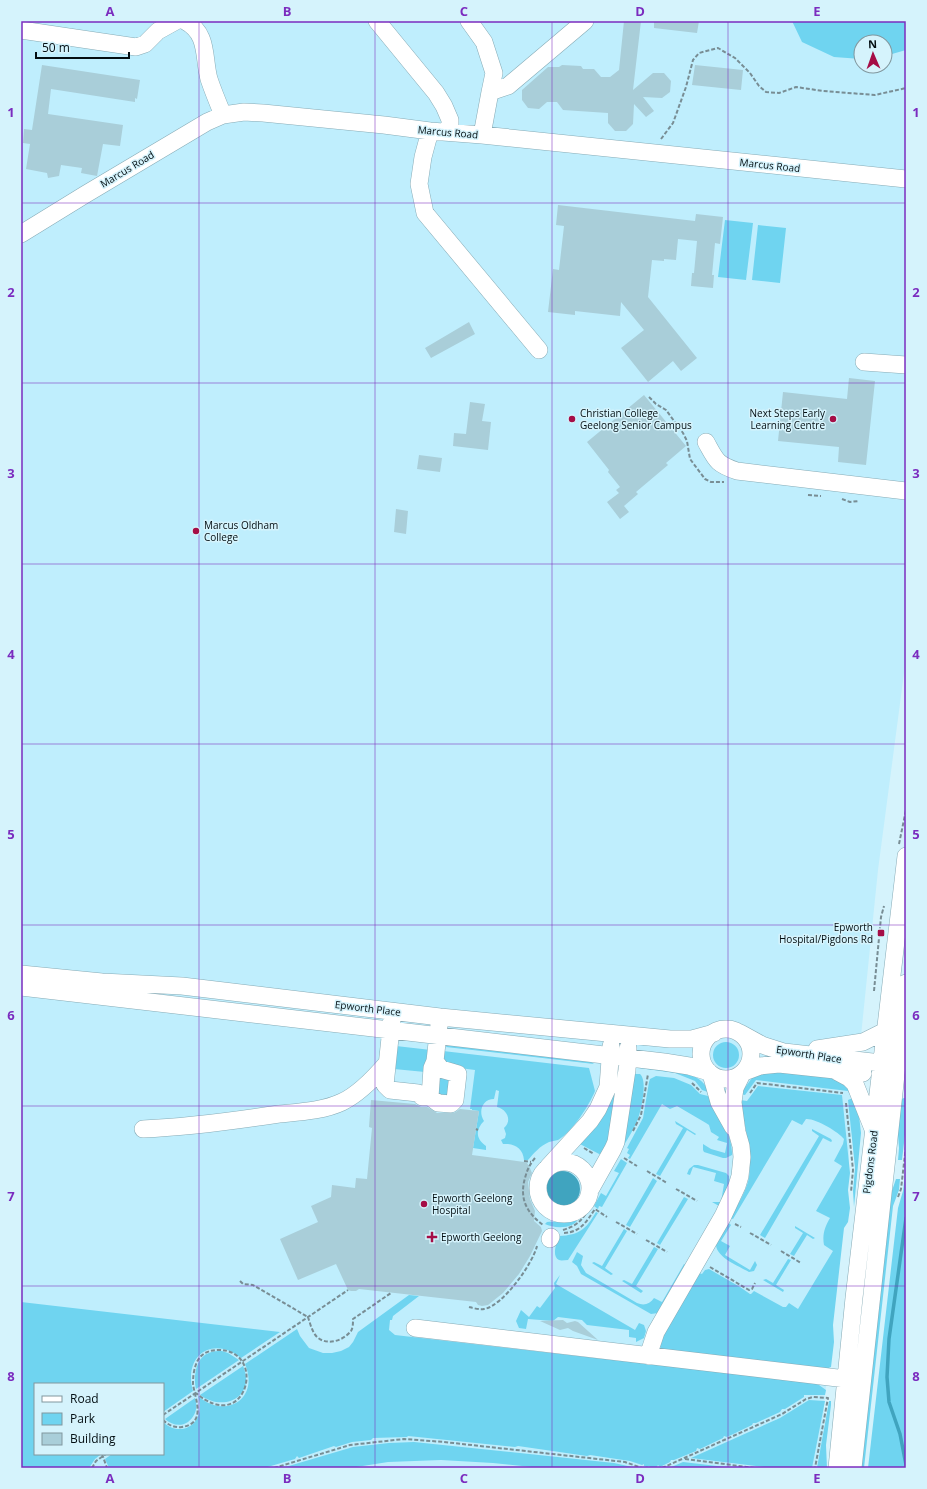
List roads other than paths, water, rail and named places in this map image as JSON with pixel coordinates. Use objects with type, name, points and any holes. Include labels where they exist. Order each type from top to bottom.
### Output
[{"type":"street","points":[[21,30],[136,47],[144,44],[158,31],[176,21]]},
{"type":"street","points":[[185,21],[193,25],[200,35],[204,47],[209,79],[223,115]]},
{"type":"street","points":[[376,21],[436,93],[450,120],[450,132]]},
{"type":"street","points":[[469,21],[484,42],[494,74],[482,135]]},
{"type":"street","points":[[490,92],[508,86],[585,21]]},
{"type":"street","name":"Marcus Road","points":[[21,234],[184,135],[223,115],[244,112],[280,114],[430,131],[482,135],[906,179]]},
{"type":"street","points":[[430,131],[423,157],[419,184],[425,213],[539,350]]},
{"type":"street","points":[[864,362],[906,365]]},
{"type":"street","points":[[706,442],[716,460],[723,466],[737,471],[906,491]]},
{"type":"street","name":"Pigdons Road","points":[[837,1468],[874,1131],[891,1069],[885,1031],[906,856]]},
{"type":"street","name":"Epworth Place","points":[[21,974],[102,982],[182,986],[440,1017],[630,1036],[678,1040],[698,1038],[714,1033]]},
{"type":"street","name":"Pigdons Road","points":[[852,1468],[891,1069],[906,983]]},
{"type":"street","name":"Epworth Place","points":[[21,987],[678,1064],[710,1073]]},
{"type":"street","points":[[392,1011],[385,1085],[390,1090],[418,1093],[422,1097],[430,1097],[438,1103],[451,1104],[455,1100],[458,1074],[441,1069],[435,1061]]},
{"type":"street","points":[[430,1097],[432,1068],[435,1061],[440,1017]]},
{"type":"street","points":[[648,1356],[656,1332],[706,1247],[734,1194],[740,1176],[742,1157],[737,1132],[734,1097],[736,1086],[750,1062],[751,1050],[748,1042],[740,1033],[727,1030],[714,1033],[707,1038],[702,1051],[704,1064],[710,1073],[719,1102],[737,1132]]},
{"type":"street","points":[[789,1052],[855,1044],[885,1031]]},
{"type":"street","name":"Epworth Place","points":[[740,1033],[768,1047],[789,1052],[891,1069]]},
{"type":"street","points":[[612,1034],[608,1086],[598,1109],[590,1121],[542,1173],[538,1181],[540,1199],[545,1206],[552,1211],[561,1214],[577,1210],[583,1205],[616,1142],[630,1036]]},
{"type":"street","points":[[143,1129],[208,1124],[306,1111],[335,1105],[351,1097],[387,1063]]},
{"type":"street","name":"Epworth Place","points":[[743,1073],[760,1066],[779,1064],[834,1070],[891,1069]]},
{"type":"street","points":[[834,1070],[849,1078],[855,1084],[874,1131]]},
{"type":"street","points":[[710,1073],[718,1078],[727,1080],[735,1078],[743,1073]]},
{"type":"street","points":[[548,1167],[556,1163],[572,1163],[586,1174],[589,1181],[590,1190]]},
{"type":"street","points":[[415,1328],[846,1379]]},
{"type":"waterway","points":[[906,1218],[889,1339],[887,1377],[889,1402],[900,1434],[906,1465]]},
{"type":"place","name":"Christian College Geelong Senior Campus","points":[[572,419]]},
{"type":"place","name":"Next Steps Early Learning Centre","points":[[833,419]]},
{"type":"place","name":"Marcus Oldham College","points":[[196,531]]},
{"type":"place","name":"Epworth Hospital/Pigdons Rd","points":[[881,933]]},
{"type":"place","name":"Epworth Geelong Hospital","points":[[424,1204]]},
{"type":"place","name":"Epworth Geelong","points":[[432,1237]]}]
